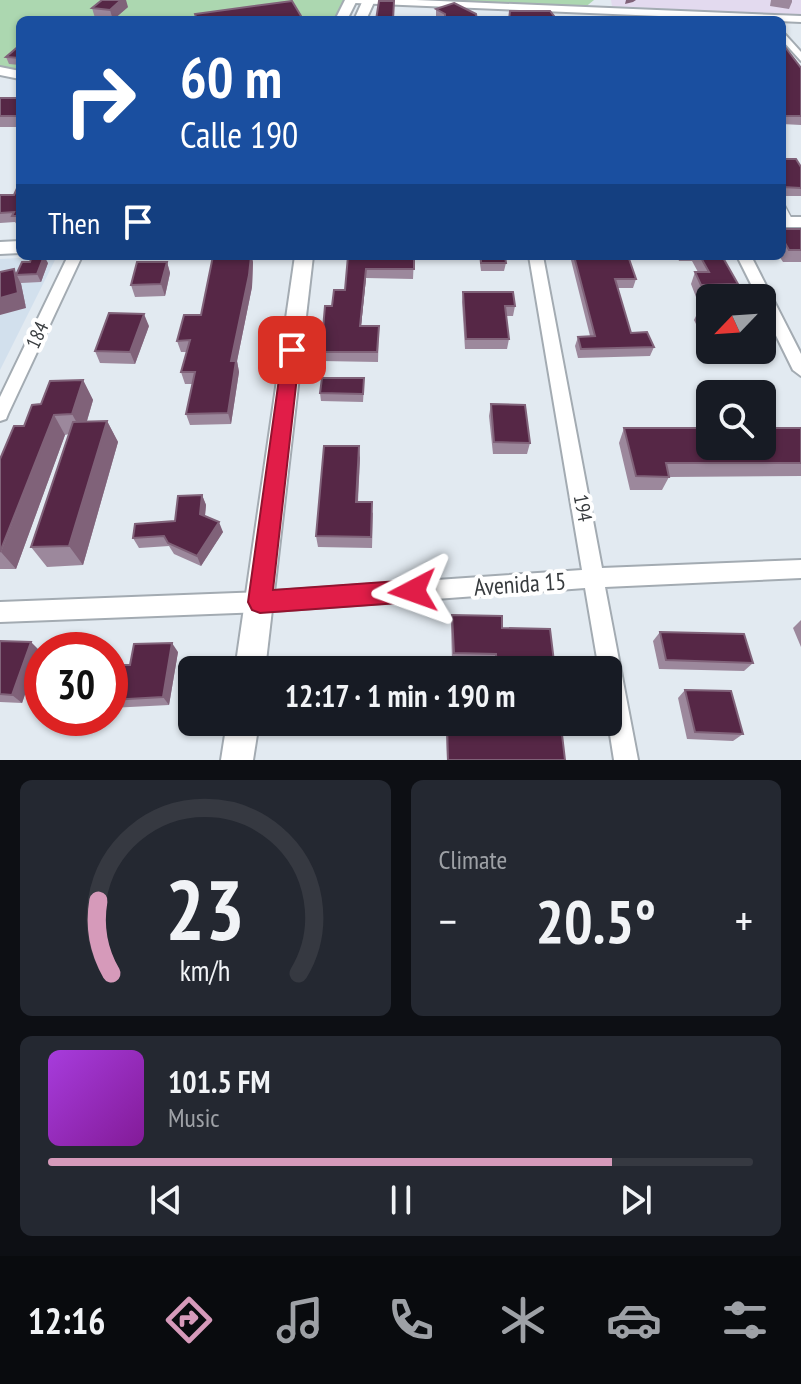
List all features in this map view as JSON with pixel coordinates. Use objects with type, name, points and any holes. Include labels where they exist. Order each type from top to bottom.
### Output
[{"type":"main road","points":[[345,16],[360,0]]},
{"type":"main road","points":[[252,656],[303,260]]},
{"type":"main road","points":[[237,760],[241,736]]},
{"type":"street","points":[[360,0],[583,9],[633,16]]},
{"type":"street","points":[[583,9],[594,0]]},
{"type":"street","points":[[488,6],[490,16]]},
{"type":"street","points":[[786,39],[801,58]]},
{"type":"street","name":"184","points":[[0,414],[73,260]]},
{"type":"street","name":"194","points":[[537,260],[596,578],[626,760]]},
{"type":"street","points":[[746,260],[801,370]]},
{"type":"street","name":"Avenida 15","points":[[0,612],[260,602],[596,578],[801,569]]},
{"type":"shaded area","points":[[611,0],[801,0],[801,16],[612,6]]},
{"type":"shaded area","points":[[0,259],[55,260],[0,370]]},
{"type":"green space","points":[[0,0],[351,0],[343,16],[16,16],[16,74],[0,71]]},
{"type":"green space","points":[[369,0],[594,0],[583,9]]},
{"type":"building","points":[[102,0],[121,0],[110,10],[92,8]]},
{"type":"building","points":[[292,1],[301,16],[196,16]]},
{"type":"building","points":[[379,1],[394,1],[393,16],[377,16]]},
{"type":"building","points":[[454,3],[476,16],[445,16],[436,9]]},
{"type":"building","points":[[510,11],[550,11],[554,16],[509,16]]},
{"type":"building","points":[[16,48],[16,58],[6,57]]},
{"type":"building","points":[[786,48],[801,68],[801,116],[786,116]]},
{"type":"building","points":[[0,98],[16,98],[16,116],[0,116]]},
{"type":"building","points":[[786,159],[796,159],[801,167],[801,188],[786,187]]},
{"type":"building","points":[[16,190],[16,216],[12,216],[14,212],[0,213],[0,195],[14,195]]},
{"type":"building","points":[[786,229],[801,229],[801,250],[789,250]]},
{"type":"building","points":[[42,260],[37,274],[16,275],[22,262]]},
{"type":"building","points":[[212,260],[251,260],[231,361],[236,361],[228,413],[186,414],[195,372],[181,372],[190,340],[177,341],[184,315],[201,315]]},
{"type":"building","points":[[348,260],[414,260],[414,269],[366,269],[360,326],[379,326],[377,352],[321,352],[325,306],[332,306],[334,290],[345,290]]},
{"type":"building","points":[[481,260],[506,260],[506,263],[481,263]]},
{"type":"building","points":[[575,260],[629,260],[636,279],[615,279],[631,333],[647,332],[654,347],[581,349],[578,337],[595,336]]},
{"type":"building","points":[[702,260],[724,260],[738,284],[701,284],[695,272],[709,272]]},
{"type":"building","points":[[137,262],[167,262],[161,284],[131,285]]},
{"type":"building","points":[[14,269],[18,293],[0,298],[0,272]]},
{"type":"building","points":[[463,292],[513,292],[515,306],[505,306],[509,339],[466,339]]},
{"type":"building","points":[[109,313],[144,314],[130,352],[95,351]]},
{"type":"building","points":[[322,378],[364,378],[363,394],[320,393]]},
{"type":"building","points":[[83,380],[72,414],[54,415],[0,552],[0,459],[14,426],[24,426],[32,405],[41,404],[50,381]]},
{"type":"building","points":[[491,404],[525,405],[530,443],[494,442]]},
{"type":"building","points":[[107,421],[69,546],[31,547],[73,422]]},
{"type":"building","points":[[624,428],[696,428],[696,460],[776,460],[776,428],[801,428],[801,463],[666,463],[669,477],[636,476]]},
{"type":"building","points":[[324,446],[359,446],[356,502],[372,502],[371,537],[316,536]]},
{"type":"building","points":[[202,495],[200,514],[219,522],[197,556],[168,543],[164,536],[133,538],[135,524],[175,521],[178,496]]},
{"type":"building","points":[[452,615],[502,616],[502,628],[550,629],[553,656],[496,656],[454,653]]},
{"type":"building","points":[[660,632],[744,634],[753,663],[666,660]]},
{"type":"building","points":[[0,641],[24,642],[24,662],[12,695],[0,694]]},
{"type":"building","points":[[172,643],[163,697],[128,699],[128,665],[134,644]]},
{"type":"building","points":[[685,690],[731,691],[743,734],[695,732]]},
{"type":"building","points":[[447,736],[562,736],[565,760],[448,760]]},
{"type":"route","points":[[292,350],[260,602],[413,591]]}]
